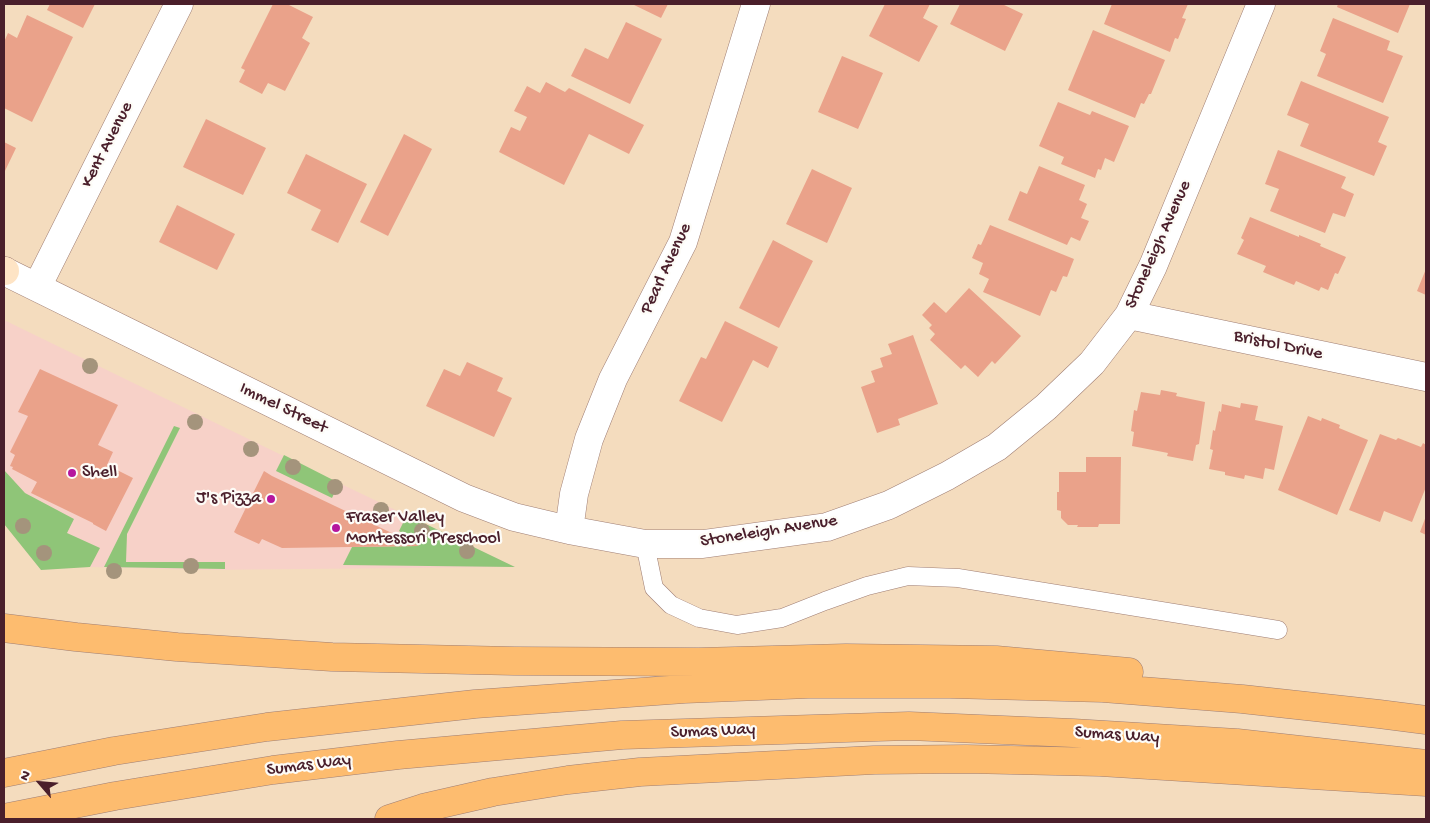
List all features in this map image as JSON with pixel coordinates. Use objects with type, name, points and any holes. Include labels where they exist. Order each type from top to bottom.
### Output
[{"type":"highway","points":[[4,628],[177,647],[332,657],[514,661],[699,662],[846,658],[996,660],[1191,678],[1289,690],[1379,714]]},
{"type":"highway","points":[[4,773],[114,751],[267,727],[475,704],[684,688],[808,684],[950,684],[1103,688],[1242,699],[1426,720]]},
{"type":"highway","name":"Sumas Way","points":[[4,818],[115,796],[273,770],[398,755],[622,735],[909,726],[1237,743],[1426,764]]},
{"type":"highway","points":[[389,819],[423,808],[493,792],[568,780],[640,772],[874,760],[966,759],[1100,762],[1426,782]]},
{"type":"street","name":"Kent Avenue","points":[[37,287],[179,4]]},
{"type":"street","name":"Pearl Avenue","points":[[569,530],[574,494],[589,439],[613,379],[683,242],[756,4]]},
{"type":"street","name":"Stoneleigh Avenue","points":[[569,530],[645,544],[703,544],[827,527],[889,505],[947,476],[997,446],[1046,407],[1092,363],[1129,314],[1152,266],[1261,4]]},
{"type":"street","name":"Immel Street","points":[[4,271],[464,498],[514,516],[569,530]]},
{"type":"street","name":"Bristol Drive","points":[[1129,314],[1426,377]]},
{"type":"lane","points":[[645,544],[654,588],[671,606],[699,618],[737,625],[782,618],[866,586],[908,576],[958,578],[1278,630]]},
{"type":"shaded area","points":[[4,320],[515,567],[199,570],[90,567],[41,570],[4,524]]},
{"type":"green space","points":[[174,426],[180,428],[127,534],[126,562],[225,562],[225,569],[104,567]]},
{"type":"green space","points":[[284,455],[339,483],[332,498],[276,471]]},
{"type":"green space","points":[[4,470],[25,493],[74,519],[67,533],[100,548],[90,567],[41,570],[4,524]]},
{"type":"green space","points":[[407,515],[515,567],[343,565],[352,547],[418,546],[404,539],[406,535],[399,531]]},
{"type":"building","points":[[50,4],[95,4],[83,28],[47,10]]},
{"type":"building","points":[[273,4],[287,4],[313,17],[302,38],[310,43],[285,91],[268,83],[262,94],[239,82],[245,70],[241,68]]},
{"type":"building","points":[[632,4],[668,4],[661,18]]},
{"type":"building","points":[[885,4],[930,4],[923,18],[938,26],[919,62],[869,36]]},
{"type":"building","points":[[960,4],[1002,4],[1023,14],[1005,51],[950,24]]},
{"type":"building","points":[[1112,4],[1188,4],[1182,18],[1186,19],[1178,39],[1175,38],[1170,52],[1104,24]]},
{"type":"building","points":[[1338,4],[1410,4],[1398,33],[1337,7]]},
{"type":"building","points":[[27,15],[73,37],[32,122],[4,108],[4,42],[8,33],[17,38]]},
{"type":"building","points":[[1333,18],[1390,41],[1387,50],[1403,56],[1383,103],[1317,76],[1326,54],[1320,51]]},
{"type":"building","points":[[626,22],[662,39],[630,104],[571,76],[585,48],[608,59]]},
{"type":"building","points":[[1093,30],[1165,60],[1151,94],[1149,94],[1144,104],[1141,103],[1135,118],[1068,90]]},
{"type":"building","points":[[842,56],[883,73],[858,129],[818,112]]},
{"type":"building","points":[[1301,81],[1389,117],[1378,142],[1387,146],[1374,176],[1300,146],[1309,124],[1287,115]]},
{"type":"building","points":[[546,82],[565,92],[569,88],[644,125],[629,154],[589,134],[564,185],[499,152],[511,127],[520,131],[527,117],[514,111],[527,86],[540,93]]},
{"type":"building","points":[[1058,102],[1090,115],[1092,111],[1129,126],[1114,162],[1105,158],[1101,170],[1098,169],[1095,178],[1061,164],[1064,157],[1039,146]]},
{"type":"building","points":[[206,119],[266,148],[243,195],[183,167]]},
{"type":"building","points":[[404,134],[432,149],[388,236],[360,222]]},
{"type":"building","points":[[4,142],[16,148],[4,173]]},
{"type":"building","points":[[1278,150],[1346,177],[1341,188],[1354,194],[1345,217],[1333,213],[1325,233],[1270,211],[1279,189],[1265,184]]},
{"type":"building","points":[[306,154],[367,184],[338,243],[311,230],[321,210],[287,193]]},
{"type":"building","points":[[1039,166],[1085,185],[1079,200],[1087,204],[1081,218],[1089,221],[1080,241],[1071,237],[1067,245],[1008,220],[1020,191],[1027,194]]},
{"type":"building","points":[[812,169],[852,188],[827,243],[786,224]]},
{"type":"building","points":[[177,205],[235,234],[217,270],[159,242]]},
{"type":"building","points":[[1250,217],[1321,244],[1320,246],[1346,257],[1338,274],[1335,273],[1328,290],[1321,287],[1319,291],[1296,281],[1294,285],[1263,272],[1266,266],[1237,254],[1244,240],[1241,238]]},
{"type":"building","points":[[990,225],[1074,259],[1067,277],[1063,276],[1056,292],[1051,290],[1040,316],[983,292],[989,279],[979,274],[983,263],[972,258],[978,244],[981,245]]},
{"type":"building","points":[[773,240],[813,261],[779,328],[739,308]]},
{"type":"building","points":[[1426,269],[1426,295],[1417,291]]},
{"type":"building","points":[[969,288],[1021,336],[995,364],[992,361],[978,377],[965,365],[961,369],[930,340],[935,334],[929,328],[932,325],[922,315],[934,302],[946,313]]},
{"type":"building","points":[[725,321],[778,347],[768,368],[753,360],[722,422],[679,401],[701,357],[706,359]]},
{"type":"building","points":[[913,335],[938,404],[898,419],[900,425],[877,433],[861,387],[875,382],[871,371],[883,367],[880,358],[892,354],[888,344]]},
{"type":"building","points":[[467,362],[503,378],[497,391],[512,398],[494,437],[426,406],[444,369],[460,376]]},
{"type":"building","name":"Shell","points":[[40,369],[118,405],[98,445],[113,452],[107,465],[133,478],[106,531],[31,493],[37,482],[12,469],[13,467],[10,466],[15,455],[10,452],[28,416],[18,412]]},
{"type":"building","points":[[1161,390],[1177,393],[1176,396],[1205,402],[1199,444],[1196,445],[1193,461],[1167,456],[1168,453],[1132,446],[1134,432],[1131,431],[1134,410],[1137,411],[1141,392],[1160,395]]},
{"type":"building","points":[[1241,403],[1258,406],[1255,420],[1283,426],[1274,470],[1265,468],[1263,479],[1245,475],[1244,479],[1225,475],[1225,472],[1209,469],[1213,450],[1210,449],[1213,430],[1215,431],[1222,404],[1240,408]]},
{"type":"building","points":[[1308,416],[1321,421],[1322,418],[1340,425],[1339,428],[1368,440],[1337,515],[1278,490]]},
{"type":"building","points":[[1380,434],[1396,440],[1398,438],[1421,447],[1423,443],[1426,445],[1426,487],[1412,522],[1384,511],[1380,522],[1349,510]]},
{"type":"building","points":[[1086,457],[1121,457],[1120,524],[1077,527],[1078,525],[1068,525],[1061,518],[1061,511],[1057,510],[1059,472],[1086,472]]},
{"type":"building","points":[[264,471],[419,546],[282,548],[262,539],[259,544],[237,534],[234,532]]},
{"type":"building","points":[[1426,516],[1426,535],[1420,532]]},
{"type":"place","name":"Shell","points":[[72,473]]},
{"type":"place","name":"J's Pizza","points":[[271,499]]},
{"type":"place","name":"Fraser Valley Montessori Preschool","points":[[336,528]]}]
